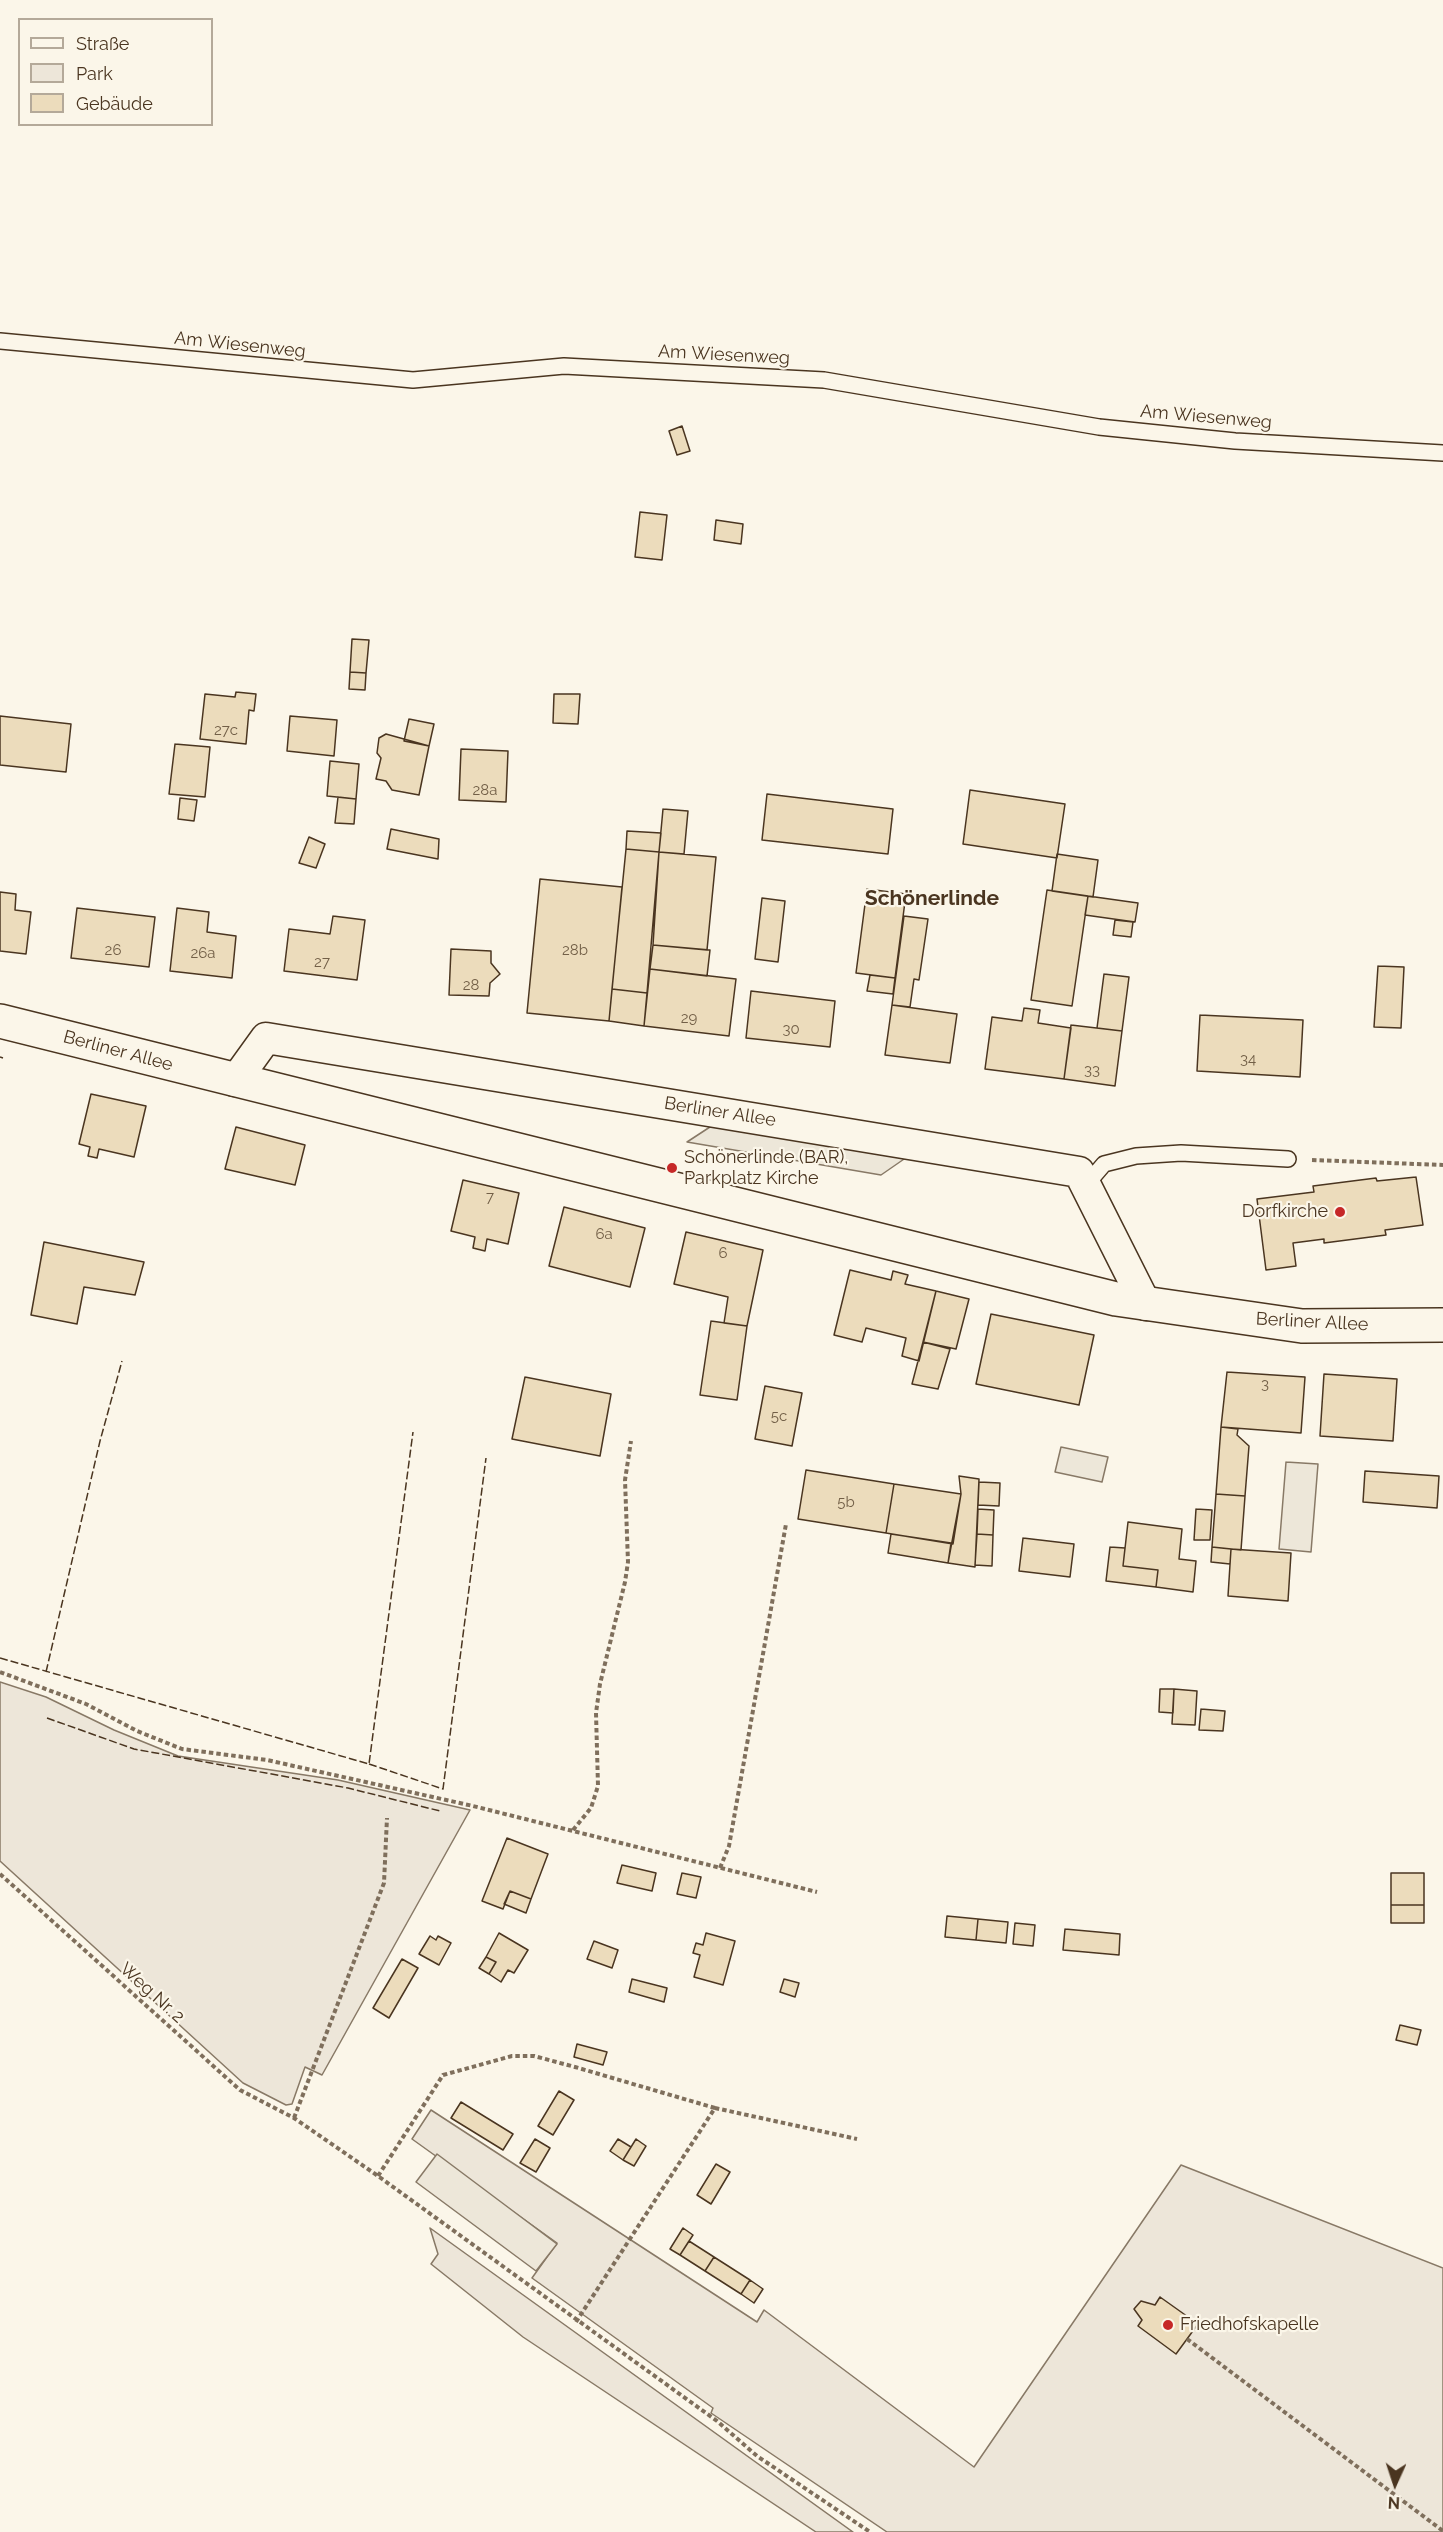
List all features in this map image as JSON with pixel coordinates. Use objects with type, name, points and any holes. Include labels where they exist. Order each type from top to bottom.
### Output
[{"type":"main road","name":"Berliner Allee","points":[[0,1021],[1146,1305],[1302,1326],[1443,1325]]},
{"type":"street","name":"Berliner Allee","points":[[235,1081],[266,1038],[1079,1172],[1146,1305]]},
{"type":"lane","name":"Am Wiesenweg","points":[[0,341],[413,380],[564,366],[824,380],[1099,427],[1236,441],[1443,453]]},
{"type":"lane","points":[[1086,1185],[1104,1164],[1136,1155],[1181,1154],[1288,1159]]},
{"type":"path","points":[[1288,1159],[1443,1165]]},
{"type":"path","points":[[573,1830],[591,1809],[597,1797],[600,1770],[596,1713],[600,1684],[628,1562],[625,1480],[631,1441]]},
{"type":"path","points":[[720,1868],[729,1846],[786,1524]]},
{"type":"path","points":[[0,1672],[86,1704],[137,1731],[182,1749],[267,1760],[573,1830],[818,1892]]},
{"type":"path","points":[[294,2118],[384,1883],[387,1818]]},
{"type":"path","name":"Weg Nr. 2","points":[[0,1874],[240,2090],[294,2118],[378,2176],[576,2322],[717,2421],[757,2456],[870,2532]]},
{"type":"path","points":[[378,2176],[442,2075],[512,2056],[534,2056],[716,2108],[857,2139]]},
{"type":"path","points":[[576,2322],[716,2108]]},
{"type":"path","points":[[1187,2339],[1443,2531]]},
{"type":"green space","points":[[0,1682],[46,1697],[114,1730],[178,1756],[338,1780],[470,1810],[322,2075],[305,2067],[292,2104],[286,2105],[243,2083],[0,1861]]},
{"type":"green space","points":[[431,2110],[757,2322],[764,2310],[974,2467],[1181,2165],[1443,2268],[1443,2532],[887,2532],[711,2413],[713,2408],[532,2278],[557,2243],[412,2139]]},
{"type":"green space","points":[[430,2228],[853,2532],[816,2532],[523,2337],[431,2264],[438,2254]]},
{"type":"shaded area","points":[[713,1125],[907,1157],[881,1175],[687,1142]]},
{"type":"shaded area","points":[[1061,1447],[1108,1457],[1102,1482],[1055,1472]]},
{"type":"shaded area","points":[[1286,1462],[1318,1464],[1311,1552],[1279,1549]]},
{"type":"shaded area","points":[[437,2154],[557,2244],[536,2271],[416,2182]]},
{"type":"building","points":[[682,426],[690,451],[677,455],[669,431]]},
{"type":"building","points":[[640,512],[667,515],[662,560],[635,557]]},
{"type":"building","points":[[716,520],[743,524],[741,544],[714,540]]},
{"type":"building","points":[[352,639],[369,640],[366,673],[350,672]]},
{"type":"building","points":[[350,672],[366,673],[365,690],[349,689]]},
{"type":"building","points":[[236,692],[256,694],[254,711],[249,710],[246,744],[200,739],[205,694],[235,697]]},
{"type":"building","points":[[554,694],[580,694],[578,724],[553,723]]},
{"type":"building","points":[[0,716],[71,724],[66,772],[0,765]]},
{"type":"building","points":[[290,716],[337,720],[334,756],[287,751]]},
{"type":"building","points":[[409,719],[434,724],[429,746],[404,741]]},
{"type":"building","points":[[386,734],[429,746],[419,795],[392,790],[386,781],[376,779],[381,758],[377,753],[379,738]]},
{"type":"building","points":[[175,744],[210,747],[205,797],[169,794]]},
{"type":"building","points":[[461,749],[508,751],[506,802],[459,800]]},
{"type":"building","points":[[330,761],[359,764],[356,799],[327,796]]},
{"type":"building","points":[[970,790],[1065,804],[1057,858],[963,844]]},
{"type":"building","points":[[767,794],[893,809],[888,854],[762,840]]},
{"type":"building","points":[[338,797],[356,799],[354,824],[335,823]]},
{"type":"building","points":[[180,798],[197,800],[194,821],[178,819]]},
{"type":"building","points":[[663,809],[688,811],[684,854],[659,852]]},
{"type":"building","points":[[391,829],[439,839],[438,859],[387,849]]},
{"type":"building","points":[[627,831],[661,833],[659,852],[626,849]]},
{"type":"building","points":[[309,837],[325,844],[316,868],[299,863]]},
{"type":"building","points":[[626,849],[659,852],[647,993],[612,989]]},
{"type":"building","points":[[659,852],[716,857],[707,950],[653,945]]},
{"type":"building","points":[[1057,854],[1098,860],[1093,897],[1052,891]]},
{"type":"building","points":[[540,879],[622,887],[609,1021],[527,1013]]},
{"type":"building","points":[[867,889],[906,894],[895,978],[856,973]]},
{"type":"building","points":[[1047,890],[1088,896],[1072,1006],[1031,1000]]},
{"type":"building","points":[[0,892],[16,894],[15,910],[31,912],[26,954],[0,951]]},
{"type":"building","points":[[1088,896],[1138,903],[1135,922],[1085,915]]},
{"type":"building","points":[[762,898],[785,901],[778,962],[755,959]]},
{"type":"building","points":[[77,908],[155,917],[149,967],[71,958]]},
{"type":"building","points":[[177,908],[209,912],[207,932],[236,936],[232,978],[170,971]]},
{"type":"building","points":[[333,916],[365,920],[357,980],[284,971],[289,929],[330,934]]},
{"type":"building","points":[[904,916],[928,919],[919,980],[914,979],[910,1007],[892,1005]]},
{"type":"building","points":[[1115,920],[1133,922],[1131,937],[1113,935]]},
{"type":"building","points":[[653,945],[710,950],[707,976],[650,969]]},
{"type":"building","points":[[451,949],[491,951],[491,963],[500,974],[490,983],[489,996],[449,995]]},
{"type":"building","points":[[1378,966],[1404,967],[1401,1028],[1374,1027]]},
{"type":"building","points":[[650,969],[736,979],[729,1036],[644,1026]]},
{"type":"building","points":[[1104,974],[1129,977],[1122,1031],[1097,1028]]},
{"type":"building","points":[[870,975],[895,978],[893,994],[867,991]]},
{"type":"building","points":[[612,989],[647,993],[644,1026],[609,1021]]},
{"type":"building","points":[[751,991],[835,1001],[830,1047],[746,1038]]},
{"type":"building","points":[[892,1005],[957,1014],[950,1063],[885,1055]]},
{"type":"building","points":[[1024,1008],[1040,1010],[1038,1023],[1071,1028],[1064,1079],[985,1069],[992,1017],[1022,1021]]},
{"type":"building","points":[[1200,1015],[1303,1020],[1300,1077],[1197,1071]]},
{"type":"building","points":[[1071,1025],[1122,1031],[1115,1086],[1064,1079]]},
{"type":"building","points":[[91,1094],[146,1106],[134,1157],[99,1149],[97,1158],[88,1156],[90,1147],[79,1144]]},
{"type":"building","points":[[236,1127],[305,1145],[295,1185],[225,1169]]},
{"type":"building","name":"Dorfkirche","points":[[1416,1177],[1423,1225],[1385,1230],[1386,1235],[1324,1243],[1324,1239],[1293,1243],[1296,1266],[1266,1270],[1257,1199],[1314,1192],[1313,1186],[1376,1178],[1377,1181]]},
{"type":"building","points":[[463,1180],[519,1193],[508,1244],[487,1239],[485,1251],[473,1248],[475,1237],[451,1231]]},
{"type":"building","points":[[564,1207],[645,1228],[630,1287],[549,1266]]},
{"type":"building","points":[[686,1232],[763,1250],[747,1326],[724,1323],[728,1297],[674,1284]]},
{"type":"building","points":[[44,1242],[144,1262],[135,1295],[84,1287],[77,1324],[31,1315]]},
{"type":"building","points":[[850,1270],[891,1280],[893,1271],[908,1275],[905,1284],[936,1291],[919,1361],[902,1356],[906,1338],[866,1328],[862,1342],[834,1335]]},
{"type":"building","points":[[936,1291],[969,1299],[956,1349],[923,1342]]},
{"type":"building","points":[[991,1314],[1094,1335],[1079,1405],[976,1384]]},
{"type":"building","points":[[711,1321],[747,1326],[737,1400],[700,1395]]},
{"type":"building","points":[[923,1342],[950,1349],[938,1389],[912,1384]]},
{"type":"building","points":[[1227,1372],[1305,1377],[1301,1433],[1221,1427]]},
{"type":"building","points":[[1324,1374],[1397,1379],[1393,1441],[1320,1436]]},
{"type":"building","points":[[525,1377],[611,1394],[600,1456],[512,1439]]},
{"type":"building","points":[[765,1386],[802,1393],[792,1446],[755,1439]]},
{"type":"building","points":[[1221,1427],[1238,1429],[1237,1435],[1249,1446],[1245,1496],[1216,1494]]},
{"type":"building","points":[[806,1470],[894,1484],[886,1533],[798,1519]]},
{"type":"building","points":[[1365,1471],[1439,1476],[1437,1508],[1363,1502]]},
{"type":"building","points":[[959,1476],[979,1479],[975,1567],[948,1563],[961,1494]]},
{"type":"building","points":[[979,1482],[1000,1483],[999,1506],[978,1505]]},
{"type":"building","points":[[894,1484],[961,1494],[953,1544],[886,1533]]},
{"type":"building","points":[[1216,1494],[1245,1496],[1241,1550],[1212,1547]]},
{"type":"building","points":[[978,1509],[994,1510],[993,1535],[977,1534]]},
{"type":"building","points":[[1196,1509],[1212,1510],[1210,1540],[1194,1540]]},
{"type":"building","points":[[1128,1522],[1182,1529],[1179,1559],[1196,1561],[1193,1592],[1156,1587],[1158,1570],[1123,1566]]},
{"type":"building","points":[[891,1534],[951,1543],[948,1563],[888,1553]]},
{"type":"building","points":[[977,1534],[993,1535],[992,1566],[975,1565]]},
{"type":"building","points":[[1023,1538],[1074,1544],[1070,1577],[1019,1571]]},
{"type":"building","points":[[1110,1547],[1125,1548],[1123,1566],[1158,1570],[1156,1587],[1106,1581]]},
{"type":"building","points":[[1212,1547],[1231,1549],[1230,1564],[1211,1562]]},
{"type":"building","points":[[1231,1549],[1291,1553],[1288,1601],[1228,1596]]},
{"type":"building","points":[[1160,1689],[1174,1689],[1173,1713],[1159,1712]]},
{"type":"building","points":[[1174,1689],[1197,1691],[1195,1725],[1172,1724]]},
{"type":"building","points":[[1201,1709],[1225,1711],[1223,1731],[1199,1730]]},
{"type":"building","points":[[507,1838],[548,1854],[531,1899],[510,1891],[503,1909],[482,1901]]},
{"type":"building","points":[[622,1865],[656,1873],[652,1891],[617,1883]]},
{"type":"building","points":[[682,1873],[701,1877],[696,1898],[677,1894]]},
{"type":"building","points":[[1391,1873],[1424,1873],[1424,1905],[1391,1905]]},
{"type":"building","points":[[510,1891],[531,1899],[526,1913],[504,1904]]},
{"type":"building","points":[[1391,1905],[1424,1905],[1424,1923],[1391,1923]]},
{"type":"building","points":[[947,1916],[978,1919],[976,1940],[945,1937]]},
{"type":"building","points":[[978,1919],[1008,1922],[1006,1943],[976,1940]]},
{"type":"building","points":[[1015,1923],[1035,1925],[1033,1946],[1013,1944]]},
{"type":"building","points":[[1065,1929],[1120,1934],[1119,1955],[1063,1950]]},
{"type":"building","points":[[499,1933],[528,1950],[514,1973],[508,1970],[501,1982],[489,1974],[496,1962],[486,1957]]},
{"type":"building","points":[[706,1933],[735,1941],[723,1985],[694,1977],[700,1955],[693,1953],[696,1943],[703,1945]]},
{"type":"building","points":[[430,1936],[436,1940],[438,1936],[451,1943],[439,1965],[419,1954]]},
{"type":"building","points":[[594,1941],[618,1950],[612,1968],[587,1959]]},
{"type":"building","points":[[486,1957],[496,1962],[489,1974],[479,1968]]},
{"type":"building","points":[[402,1959],[418,1968],[389,2018],[373,2008]]},
{"type":"building","points":[[632,1979],[667,1988],[664,2002],[629,1992]]},
{"type":"building","points":[[784,1979],[799,1983],[795,1997],[780,1992]]},
{"type":"building","points":[[1400,2025],[1421,2030],[1417,2045],[1396,2040]]},
{"type":"building","points":[[577,2044],[607,2052],[603,2065],[574,2057]]},
{"type":"building","points":[[559,2091],[574,2100],[553,2135],[538,2126]]},
{"type":"building","points":[[461,2102],[513,2134],[503,2150],[451,2118]]},
{"type":"building","points":[[535,2139],[550,2148],[536,2172],[520,2163]]},
{"type":"building","points":[[618,2139],[631,2147],[623,2160],[610,2151]]},
{"type":"building","points":[[636,2139],[646,2146],[634,2166],[623,2160]]},
{"type":"building","points":[[716,2164],[730,2172],[711,2204],[697,2195]]},
{"type":"building","points":[[683,2228],[693,2235],[680,2255],[670,2249]]},
{"type":"building","points":[[689,2241],[714,2257],[705,2271],[680,2255]]},
{"type":"building","points":[[714,2257],[750,2280],[741,2294],[705,2271]]},
{"type":"building","points":[[750,2280],[763,2289],[754,2303],[741,2294]]},
{"type":"building","name":"Friedhofskapelle","points":[[1160,2297],[1198,2324],[1176,2354],[1138,2326],[1142,2320],[1134,2309],[1141,2301],[1155,2305]]},
{"type":"fence","points":[[46,1672],[100,1441],[122,1361]]},
{"type":"fence","points":[[0,1658],[369,1764],[413,1432]]},
{"type":"fence","points":[[369,1764],[443,1789],[486,1458]]},
{"type":"fence","points":[[47,1718],[134,1749],[348,1788],[440,1811]]},
{"type":"place","name":"Schönerlinde (BAR), Parkplatz Kirche","points":[[672,1168]]},
{"type":"place","name":"Dorfkirche","points":[[1340,1212]]},
{"type":"place","name":"Friedhofskapelle","points":[[1168,2325]]},
{"type":"district","name":"Schönerlinde","points":[[932,899]]}]
